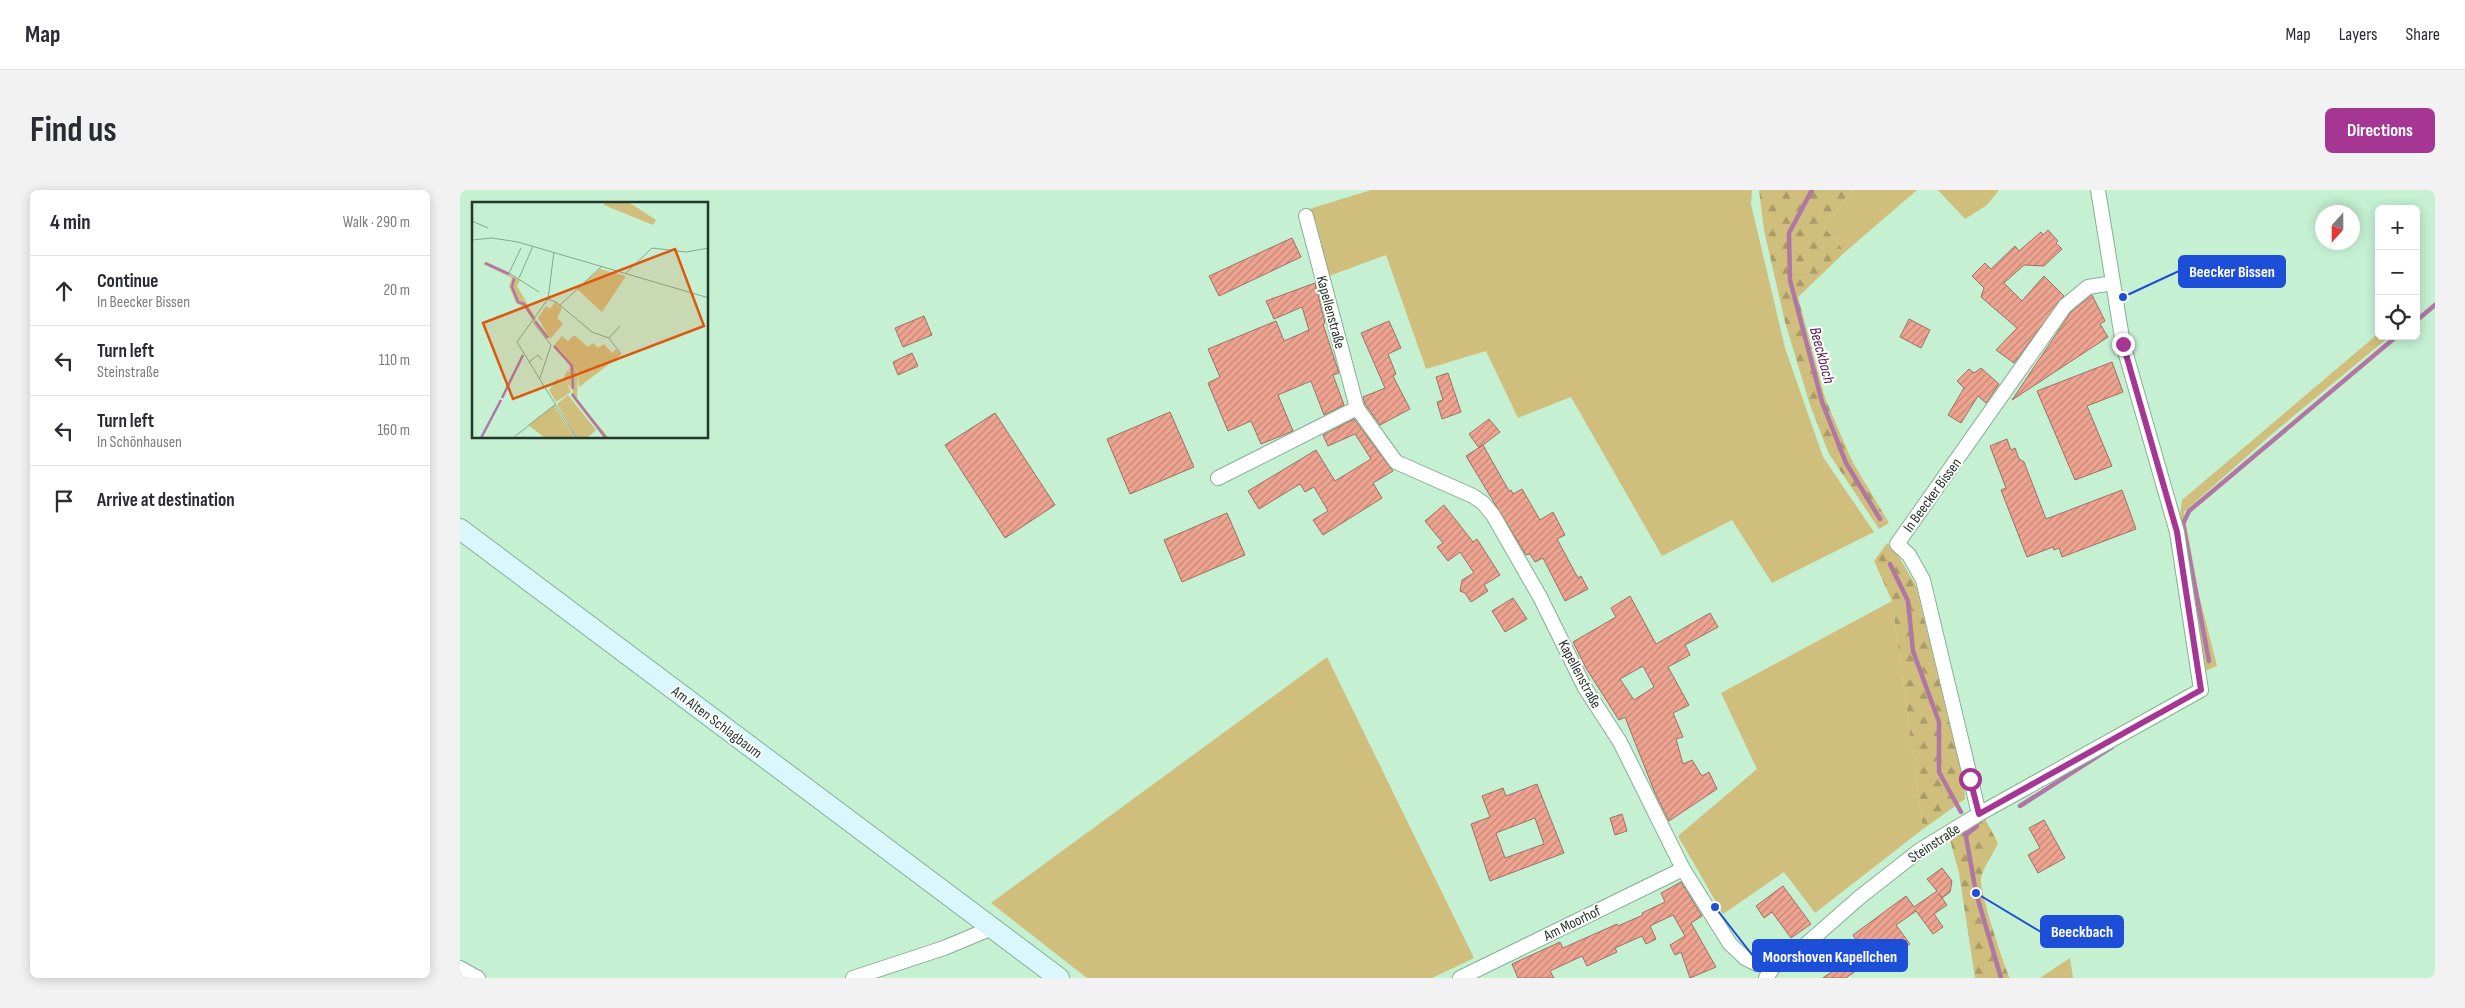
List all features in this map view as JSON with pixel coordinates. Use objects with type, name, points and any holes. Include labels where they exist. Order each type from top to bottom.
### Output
[{"type":"main road","name":"Am Alten Schlagbaum","points":[[460,529],[992,928]]},
{"type":"main road","points":[[992,928],[1059,978]]},
{"type":"street","points":[[2098,190],[2112,283]]},
{"type":"street","name":"Kapellenstraße","points":[[1306,216],[1357,408],[1396,462],[1473,496],[1483,503],[1494,515],[1540,597],[1585,688],[1620,742],[1684,869],[1730,944],[1751,961],[1774,966]]},
{"type":"street","name":"Steinstraße","points":[[1766,978],[1774,966],[1786,962],[1860,897],[1920,850],[1979,814],[2201,690],[2177,532],[2123,344],[2112,283]]},
{"type":"street","name":"In Beecker Bissen","points":[[1979,814],[1923,580],[1909,555],[1897,544],[2065,306],[2088,287],[2112,283]]},
{"type":"street","points":[[1218,478],[1357,408]]},
{"type":"street","name":"Am Moorhof","points":[[1460,978],[1684,869]]},
{"type":"street","points":[[853,978],[944,948],[992,928]]},
{"type":"street","points":[[460,968],[478,978]]},
{"type":"green space","points":[[1371,190],[1752,190],[1751,204],[1785,348],[1823,457],[1874,532],[1772,583],[1732,520],[1662,556],[1571,397],[1518,418],[1486,351],[1426,369],[1386,255],[1329,276],[1306,210]]},
{"type":"green space","points":[[1759,190],[1853,190],[1824,227],[1845,252],[1798,297],[1825,398],[1852,461],[1889,523],[1879,529],[1829,454],[1810,405],[1785,322],[1764,230]]},
{"type":"green space","points":[[1853,190],[1917,190],[1845,252],[1824,227]]},
{"type":"green space","points":[[1938,190],[1999,190],[1987,205],[1965,219]]},
{"type":"green space","points":[[2375,336],[2375,340],[2385,340],[2272,434],[2184,512],[2199,595],[2217,666],[2203,672],[2180,515],[2182,500]]},
{"type":"green space","points":[[1887,543],[1895,550],[1916,586],[1964,784],[1965,799],[1923,829],[1892,601],[1874,561]]},
{"type":"green space","points":[[1892,601],[1923,829],[1815,913],[1784,872],[1723,914],[1678,836],[1757,769],[1721,693]]},
{"type":"green space","points":[[1327,657],[1474,958],[1432,978],[1087,978],[991,903]]},
{"type":"green space","points":[[1977,809],[1985,819],[1998,843],[1982,873],[1981,885],[1992,928],[2010,978],[1975,978],[1959,873],[1947,829]]},
{"type":"green space","points":[[2070,958],[2073,978],[2040,978]]},
{"type":"building","points":[[2048,230],[2058,241],[2056,243],[2062,249],[2044,266],[2024,265],[2004,283],[2022,301],[2044,276],[2064,296],[2014,363],[1996,350],[2017,328],[1981,297],[1984,288],[1972,276],[1985,263],[1991,269],[2015,246],[2019,251],[2041,232],[2043,235]]},
{"type":"building","points":[[1292,238],[1301,257],[1219,296],[1209,276]]},
{"type":"building","points":[[1315,283],[1325,323],[1323,324],[1339,373],[1333,375],[1344,405],[1324,415],[1311,381],[1278,395],[1293,431],[1261,444],[1251,421],[1228,431],[1208,383],[1220,377],[1208,349],[1276,321],[1284,341],[1309,330],[1302,307],[1274,319],[1266,301]]},
{"type":"building","points":[[2092,295],[2105,321],[2100,324],[2108,337],[2012,400],[2071,312]]},
{"type":"building","points":[[924,316],[932,335],[903,347],[895,328]]},
{"type":"building","points":[[1909,319],[1930,330],[1921,348],[1900,337]]},
{"type":"building","points":[[1389,321],[1401,348],[1388,354],[1396,374],[1393,376],[1410,409],[1380,425],[1365,404],[1363,397],[1385,388],[1361,333]]},
{"type":"building","points":[[912,353],[918,366],[898,375],[893,362]]},
{"type":"building","points":[[2112,362],[2123,392],[2087,406],[2112,466],[2075,480],[2037,391]]},
{"type":"building","points":[[1981,368],[1999,384],[1986,403],[1978,396],[1961,423],[1948,415],[1964,388],[1957,381],[1969,369],[1974,373]]},
{"type":"building","points":[[1448,373],[1461,412],[1442,419],[1437,402],[1443,400],[1436,377]]},
{"type":"building","points":[[1170,412],[1194,467],[1130,494],[1107,439]]},
{"type":"building","points":[[995,413],[1055,505],[1005,538],[945,445]]},
{"type":"building","points":[[1354,419],[1393,471],[1373,483],[1382,498],[1323,535],[1313,520],[1328,511],[1314,487],[1305,492],[1300,484],[1259,509],[1248,491],[1316,450],[1335,481],[1371,459],[1355,434],[1328,446],[1323,435]]},
{"type":"building","points":[[1489,419],[1500,432],[1479,448],[1469,434]]},
{"type":"building","points":[[2007,439],[2011,450],[2015,448],[2019,459],[2024,462],[2046,519],[2122,490],[2136,529],[2062,557],[2059,548],[2054,550],[2053,547],[2027,557],[2001,490],[2006,488],[1990,446]]},
{"type":"building","points":[[1483,445],[1509,491],[1511,490],[1513,494],[1522,489],[1540,520],[1553,512],[1565,535],[1557,539],[1578,578],[1581,576],[1588,589],[1565,601],[1543,558],[1535,562],[1530,554],[1526,555],[1466,456]]},
{"type":"building","points":[[1444,505],[1473,542],[1477,539],[1500,575],[1484,585],[1488,591],[1471,602],[1465,593],[1460,591],[1462,580],[1474,573],[1460,552],[1448,561],[1437,547],[1443,543],[1425,521]]},
{"type":"building","points":[[1227,513],[1245,555],[1182,582],[1164,540]]},
{"type":"building","points":[[1630,596],[1656,644],[1710,613],[1718,627],[1685,645],[1690,655],[1668,667],[1689,705],[1673,713],[1683,737],[1676,739],[1683,764],[1692,760],[1702,776],[1709,772],[1717,789],[1669,821],[1655,793],[1625,717],[1619,720],[1586,668],[1573,642],[1616,617],[1611,608]],"holes":[[[1643,666],[1654,687],[1634,700],[1620,679]]]},
{"type":"building","points":[[1513,598],[1527,619],[1505,632],[1492,611]]},
{"type":"building","points":[[1537,784],[1564,853],[1490,881],[1471,824],[1490,817],[1482,796],[1503,788],[1506,796]],"holes":[[[1535,818],[1544,844],[1505,858],[1496,833]]]},
{"type":"building","points":[[1622,814],[1627,831],[1615,835],[1610,818]]},
{"type":"building","points":[[2044,820],[2065,858],[2038,873],[2028,855],[2040,848],[2029,828]]},
{"type":"building","points":[[1942,868],[1952,881],[1950,892],[1942,898],[1939,894],[1947,905],[1934,914],[1943,927],[1933,934],[1916,911],[1896,925],[1910,944],[1898,953],[1892,945],[1846,978],[1823,978],[1851,958],[1845,949],[1856,940],[1853,935],[1906,896],[1914,907],[1937,891],[1927,879]]},
{"type":"building","points":[[1681,882],[1702,916],[1691,923],[1716,967],[1690,978],[1681,952],[1675,955],[1670,945],[1685,936],[1673,915],[1650,926],[1656,939],[1646,944],[1642,936],[1615,948],[1617,952],[1587,966],[1582,956],[1550,971],[1554,978],[1518,978],[1512,964],[1560,942],[1563,948],[1617,924],[1618,926],[1643,915],[1642,913],[1665,902],[1661,893]]},
{"type":"building","points":[[1783,886],[1811,924],[1791,938],[1772,912],[1764,918],[1756,906]]},
{"type":"waterway","name":"Beeckbach","points":[[1812,190],[1789,233],[1790,280],[1822,402],[1846,463],[1880,519]]},
{"type":"waterway","points":[[2420,318],[2435,305]]},
{"type":"waterway","points":[[2209,661],[2183,524],[2189,511],[2392,340]]},
{"type":"waterway","name":"Beeckbach","points":[[1890,564],[1908,601],[1913,651],[1939,722],[1939,772],[1961,812]]},
{"type":"waterway","points":[[2020,806],[2112,747]]},
{"type":"waterway","points":[[1966,835],[1977,826]]},
{"type":"waterway","name":"Beeckbach","points":[[1965,831],[1976,893],[2001,978]]},
{"type":"place","name":"Beecker Bissen","points":[[2123,297]]},
{"type":"place","name":"Beeckbach","points":[[1976,893]]},
{"type":"place","name":"Moorshoven Kapellchen","points":[[1715,907]]},
{"type":"route","points":[[1970,779],[1979,814],[2201,690],[2177,532],[2123,344]]}]
